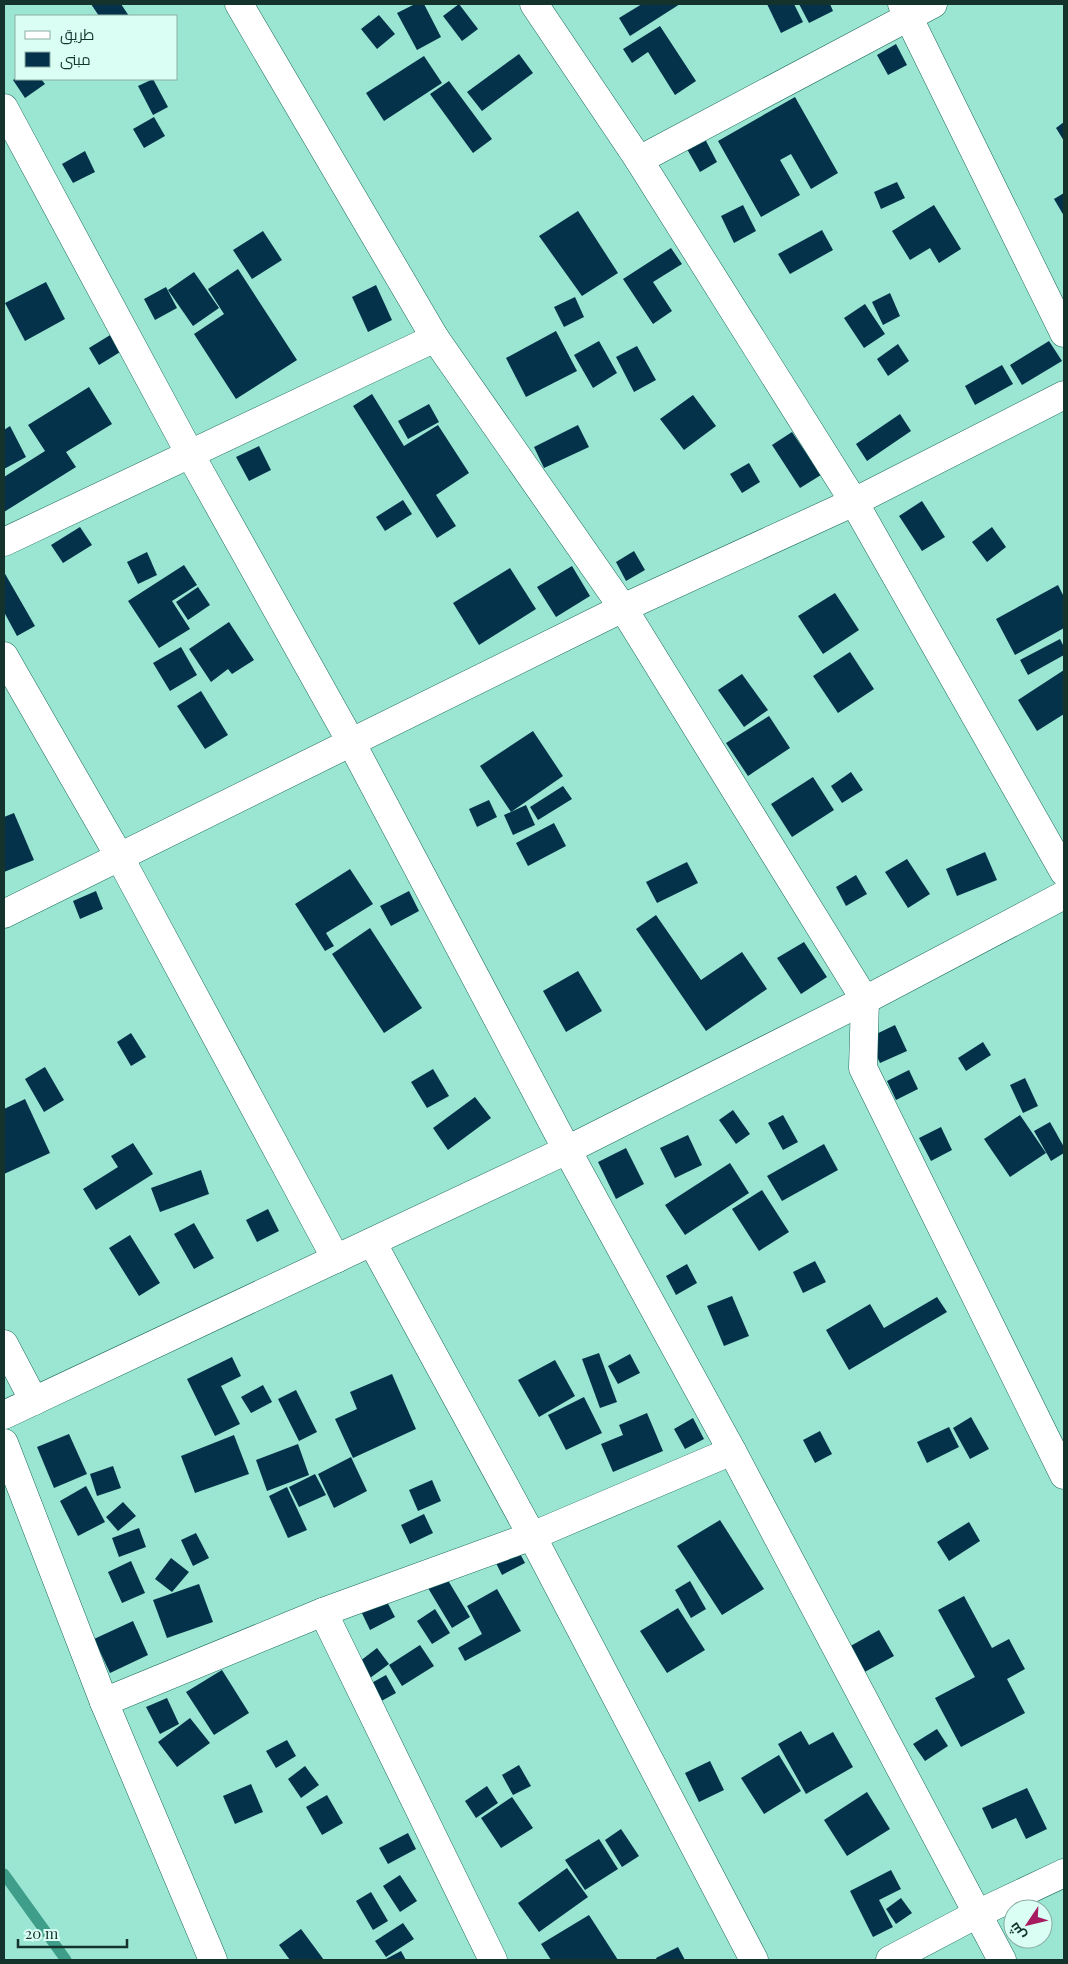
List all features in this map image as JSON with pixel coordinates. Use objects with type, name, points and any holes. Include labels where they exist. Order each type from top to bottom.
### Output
[{"type":"street","points":[[239,4],[435,338],[623,608],[865,1000],[863,1068],[1064,1475]]},
{"type":"street","points":[[534,4],[639,160],[854,502],[1064,872]]},
{"type":"street","points":[[639,160],[905,10],[933,4]]},
{"type":"street","points":[[905,10],[1064,333]]},
{"type":"street","points":[[4,108],[190,454],[351,742],[567,1150],[732,1451],[1002,1960]]},
{"type":"street","points":[[4,542],[435,338]]},
{"type":"street","points":[[4,914],[623,608],[854,502],[1064,395]]},
{"type":"street","points":[[4,656],[119,856],[336,1259]]},
{"type":"street","points":[[4,1415],[567,1150],[865,1000],[1064,895]]},
{"type":"street","points":[[372,1242],[532,1536],[754,1960]]},
{"type":"street","points":[[4,1344],[34,1401]]},
{"type":"street","points":[[4,1443],[104,1702],[213,1960]]},
{"type":"street","points":[[104,1702],[323,1612],[532,1536],[732,1451]]},
{"type":"street","points":[[323,1612],[493,1960]]},
{"type":"street","points":[[890,1960],[977,1914],[1064,1873]]},
{"type":"building","points":[[91,4],[121,4],[128,15],[98,15]]},
{"type":"building","points":[[415,4],[424,4],[441,37],[417,50],[397,13]]},
{"type":"building","points":[[459,4],[478,29],[462,41],[443,16]]},
{"type":"building","points":[[642,4],[680,4],[630,36],[619,18]]},
{"type":"building","points":[[767,4],[794,4],[803,22],[781,33]]},
{"type":"building","points":[[799,4],[830,4],[833,11],[809,23]]},
{"type":"building","points":[[379,15],[395,34],[377,49],[361,29]]},
{"type":"building","points":[[660,26],[696,81],[675,95],[648,52],[632,63],[623,49]]},
{"type":"building","points":[[896,44],[907,65],[888,75],[877,55]]},
{"type":"building","points":[[519,54],[533,73],[482,111],[467,92]]},
{"type":"building","points":[[424,56],[442,83],[384,121],[366,93]]},
{"type":"building","points":[[13,80],[42,80],[45,84],[25,98]]},
{"type":"building","points":[[154,80],[168,107],[153,115],[138,86]]},
{"type":"building","points":[[449,81],[492,139],[473,153],[430,94]]},
{"type":"building","points":[[795,97],[838,173],[811,189],[791,154],[780,160],[800,195],[761,217],[718,141]]},
{"type":"building","points":[[154,117],[165,136],[144,148],[133,129]]},
{"type":"building","points":[[1064,122],[1064,141],[1056,128]]},
{"type":"building","points":[[705,139],[717,162],[700,172],[687,149]]},
{"type":"building","points":[[85,151],[95,172],[73,183],[62,164]]},
{"type":"building","points":[[897,182],[905,198],[881,209],[874,192]]},
{"type":"building","points":[[1064,193],[1064,216],[1054,199]]},
{"type":"building","points":[[743,205],[756,231],[734,243],[721,216]]},
{"type":"building","points":[[934,205],[961,249],[939,263],[930,248],[910,260],[892,231]]},
{"type":"building","points":[[578,211],[618,273],[582,296],[539,236]]},
{"type":"building","points":[[822,230],[833,250],[790,274],[778,254]]},
{"type":"building","points":[[263,231],[282,260],[252,279],[233,250]]},
{"type":"building","points":[[671,248],[682,264],[653,282],[672,311],[653,324],[623,279]]},
{"type":"building","points":[[238,269],[297,360],[236,399],[194,334],[224,314],[208,289]]},
{"type":"building","points":[[194,272],[219,308],[193,326],[168,290]]},
{"type":"building","points":[[46,282],[65,319],[25,341],[5,303]]},
{"type":"building","points":[[376,285],[392,320],[368,332],[352,297]]},
{"type":"building","points":[[166,287],[177,308],[155,320],[144,299]]},
{"type":"building","points":[[890,293],[900,316],[883,325],[872,302]]},
{"type":"building","points":[[575,297],[584,317],[564,327],[554,307]]},
{"type":"building","points":[[865,304],[885,334],[864,348],[844,318]]},
{"type":"building","points":[[120,329],[130,346],[99,365],[89,348]]},
{"type":"building","points":[[556,331],[577,371],[526,397],[506,358]]},
{"type":"building","points":[[599,341],[617,373],[593,388],[574,355]]},
{"type":"building","points":[[1049,341],[1062,361],[1022,385],[1010,365]]},
{"type":"building","points":[[898,344],[909,361],[888,376],[877,359]]},
{"type":"building","points":[[637,346],[656,380],[634,392],[616,357]]},
{"type":"building","points":[[1002,365],[1013,384],[975,405],[965,386]]},
{"type":"building","points":[[89,387],[112,424],[66,452],[76,467],[4,512],[4,477],[45,451],[28,425]]},
{"type":"building","points":[[372,394],[404,446],[438,425],[469,473],[436,495],[456,526],[437,538],[353,406]]},
{"type":"building","points":[[693,395],[716,426],[684,450],[660,419]]},
{"type":"building","points":[[429,404],[439,422],[408,439],[398,421]]},
{"type":"building","points":[[900,414],[911,431],[867,461],[856,444]]},
{"type":"building","points":[[578,425],[589,447],[544,468],[534,447]]},
{"type":"building","points":[[10,426],[26,457],[4,469],[4,430]]},
{"type":"building","points":[[792,432],[821,475],[800,488],[772,445]]},
{"type":"building","points":[[259,446],[271,470],[249,481],[236,457]]},
{"type":"building","points":[[749,463],[760,482],[742,493],[730,474]]},
{"type":"building","points":[[403,500],[412,514],[385,531],[376,517]]},
{"type":"building","points":[[922,501],[945,537],[922,551],[899,516]]},
{"type":"building","points":[[80,527],[92,545],[63,563],[51,545]]},
{"type":"building","points":[[992,527],[1006,547],[987,562],[972,542]]},
{"type":"building","points":[[634,551],[645,570],[626,581],[616,562]]},
{"type":"building","points":[[147,552],[157,575],[138,584],[127,562]]},
{"type":"building","points":[[184,565],[197,585],[172,601],[190,629],[159,648],[128,601]]},
{"type":"building","points":[[572,566],[590,596],[556,617],[537,587]]},
{"type":"building","points":[[510,568],[536,609],[479,645],[453,603]]},
{"type":"building","points":[[4,572],[35,626],[17,636],[4,612]]},
{"type":"building","points":[[1058,585],[1064,597],[1064,628],[1015,655],[996,619]]},
{"type":"building","points":[[198,587],[210,605],[188,620],[176,602]]},
{"type":"building","points":[[835,593],[859,630],[823,654],[798,616]]},
{"type":"building","points":[[229,622],[254,660],[232,674],[228,669],[211,682],[189,649]]},
{"type":"building","points":[[1060,639],[1064,647],[1064,655],[1028,675],[1020,660]]},
{"type":"building","points":[[181,647],[197,675],[170,691],[153,663]]},
{"type":"building","points":[[850,652],[874,689],[838,713],[813,676]]},
{"type":"building","points":[[1064,670],[1064,714],[1037,731],[1018,700]]},
{"type":"building","points":[[742,674],[768,710],[744,727],[718,690]]},
{"type":"building","points":[[201,691],[228,735],[205,749],[177,706]]},
{"type":"building","points":[[769,716],[790,748],[748,776],[726,743]]},
{"type":"building","points":[[533,731],[563,776],[511,812],[480,766]]},
{"type":"building","points":[[851,772],[863,790],[842,803],[831,786]]},
{"type":"building","points":[[813,777],[834,810],[792,837],[771,804]]},
{"type":"building","points":[[563,786],[572,799],[538,820],[530,807]]},
{"type":"building","points":[[489,800],[497,817],[477,827],[469,809]]},
{"type":"building","points":[[526,805],[535,825],[513,835],[504,815]]},
{"type":"building","points":[[14,813],[34,860],[4,872],[4,817]]},
{"type":"building","points":[[554,823],[566,846],[528,866],[516,843]]},
{"type":"building","points":[[985,852],[997,880],[957,896],[946,869]]},
{"type":"building","points":[[907,859],[930,894],[908,908],[885,872]]},
{"type":"building","points":[[687,862],[698,883],[657,903],[646,882]]},
{"type":"building","points":[[350,869],[373,904],[326,933],[334,946],[325,951],[295,904]]},
{"type":"building","points":[[856,875],[867,894],[846,906],[836,887]]},
{"type":"building","points":[[96,891],[103,909],[80,919],[73,901]]},
{"type":"building","points":[[409,891],[419,911],[391,926],[380,906]]},
{"type":"building","points":[[656,915],[701,980],[742,952],[767,989],[706,1031],[636,929]]},
{"type":"building","points":[[370,928],[422,1008],[384,1033],[332,954]]},
{"type":"building","points":[[804,942],[827,977],[801,994],[777,958]]},
{"type":"building","points":[[578,971],[602,1011],[566,1032],[543,991]]},
{"type":"building","points":[[895,1025],[907,1051],[880,1063],[868,1038]]},
{"type":"building","points":[[131,1033],[146,1057],[131,1066],[117,1042]]},
{"type":"building","points":[[983,1042],[991,1055],[966,1071],[958,1058]]},
{"type":"building","points":[[45,1067],[64,1100],[44,1112],[25,1079]]},
{"type":"building","points":[[433,1069],[449,1096],[427,1108],[411,1082]]},
{"type":"building","points":[[909,1070],[918,1089],[896,1100],[887,1081]]},
{"type":"building","points":[[1025,1078],[1038,1106],[1023,1113],[1010,1085]]},
{"type":"building","points":[[475,1097],[491,1118],[448,1150],[433,1128]]},
{"type":"building","points":[[25,1099],[50,1153],[4,1174],[4,1109]]},
{"type":"building","points":[[733,1110],[750,1134],[736,1144],[719,1120]]},
{"type":"building","points":[[783,1115],[798,1142],[783,1150],[768,1123]]},
{"type":"building","points":[[1020,1115],[1046,1153],[1010,1177],[984,1139]]},
{"type":"building","points":[[1050,1122],[1064,1147],[1064,1153],[1051,1161],[1034,1131]]},
{"type":"building","points":[[941,1127],[952,1150],[931,1161],[919,1138]]},
{"type":"building","points":[[688,1135],[702,1165],[675,1178],[660,1148]]},
{"type":"building","points":[[133,1143],[153,1174],[96,1210],[83,1189],[118,1167],[111,1156]]},
{"type":"building","points":[[824,1144],[838,1170],[782,1201],[767,1176]]},
{"type":"building","points":[[626,1148],[644,1184],[616,1199],[598,1162]]},
{"type":"building","points":[[730,1163],[749,1193],[685,1235],[665,1205]]},
{"type":"building","points":[[201,1170],[209,1194],[160,1212],[151,1188]]},
{"type":"building","points":[[762,1190],[789,1232],[759,1251],[732,1209]]},
{"type":"building","points":[[268,1209],[279,1231],[257,1242],[246,1220]]},
{"type":"building","points":[[194,1223],[214,1258],[194,1269],[174,1234]]},
{"type":"building","points":[[130,1235],[160,1283],[139,1296],[109,1248]]},
{"type":"building","points":[[815,1261],[826,1282],[803,1293],[793,1272]]},
{"type":"building","points":[[687,1264],[697,1283],[676,1295],[666,1276]]},
{"type":"building","points":[[732,1296],[749,1336],[724,1346],[707,1306]]},
{"type":"building","points":[[937,1297],[947,1312],[849,1370],[826,1330],[870,1304],[884,1328]]},
{"type":"building","points":[[599,1353],[617,1402],[600,1408],[582,1359]]},
{"type":"building","points":[[630,1354],[640,1373],[618,1384],[608,1366]]},
{"type":"building","points":[[232,1357],[241,1376],[221,1386],[240,1424],[215,1436],[187,1379]]},
{"type":"building","points":[[555,1360],[575,1396],[539,1417],[518,1380]]},
{"type":"building","points":[[392,1374],[416,1429],[353,1458],[335,1419],[357,1409],[350,1392]]},
{"type":"building","points":[[263,1385],[272,1402],[251,1413],[241,1397]]},
{"type":"building","points":[[296,1390],[317,1432],[299,1441],[278,1399]]},
{"type":"building","points":[[584,1397],[602,1433],[566,1450],[548,1415]]},
{"type":"building","points":[[647,1413],[663,1451],[613,1472],[601,1444],[623,1435],[619,1425]]},
{"type":"building","points":[[971,1417],[989,1449],[970,1459],[953,1428]]},
{"type":"building","points":[[693,1418],[704,1439],[685,1449],[674,1429]]},
{"type":"building","points":[[949,1427],[959,1447],[927,1463],[917,1442]]},
{"type":"building","points":[[820,1431],[832,1454],[815,1463],[803,1440]]},
{"type":"building","points":[[69,1434],[87,1474],[54,1488],[37,1447]]},
{"type":"building","points":[[234,1435],[249,1474],[195,1493],[181,1456]]},
{"type":"building","points":[[298,1444],[309,1475],[267,1491],[256,1460]]},
{"type":"building","points":[[351,1457],[367,1491],[334,1508],[318,1474]]},
{"type":"building","points":[[113,1466],[121,1488],[97,1496],[90,1474]]},
{"type":"building","points":[[315,1474],[326,1495],[299,1507],[289,1487]]},
{"type":"building","points":[[432,1480],[441,1501],[418,1511],[409,1490]]},
{"type":"building","points":[[86,1486],[105,1522],[78,1536],[60,1501]]},
{"type":"building","points":[[287,1487],[307,1530],[288,1538],[269,1496]]},
{"type":"building","points":[[123,1502],[136,1516],[118,1531],[106,1517]]},
{"type":"building","points":[[424,1514],[433,1533],[410,1544],[401,1525]]},
{"type":"building","points":[[720,1520],[764,1589],[722,1615],[677,1546]]},
{"type":"building","points":[[969,1522],[980,1541],[949,1561],[937,1542]]},
{"type":"building","points":[[139,1528],[146,1547],[119,1557],[112,1538]]},
{"type":"building","points":[[196,1533],[209,1558],[193,1566],[181,1540]]},
{"type":"building","points":[[516,1546],[525,1563],[502,1575],[493,1557]]},
{"type":"building","points":[[171,1558],[189,1572],[172,1592],[155,1579]]},
{"type":"building","points":[[131,1561],[145,1593],[122,1603],[108,1572]]},
{"type":"building","points":[[443,1572],[470,1617],[452,1628],[425,1583]]},
{"type":"building","points":[[690,1581],[706,1609],[691,1618],[675,1590]]},
{"type":"building","points":[[199,1584],[213,1622],[167,1638],[153,1600]]},
{"type":"building","points":[[497,1589],[521,1631],[465,1661],[458,1648],[482,1634],[467,1606]]},
{"type":"building","points":[[384,1596],[395,1617],[370,1630],[360,1609]]},
{"type":"building","points":[[964,1596],[992,1648],[1009,1639],[1025,1669],[1007,1679],[1025,1713],[961,1747],[935,1698],[975,1677],[938,1610]]},
{"type":"building","points":[[678,1608],[705,1650],[667,1673],[640,1631]]},
{"type":"building","points":[[435,1609],[450,1633],[432,1644],[417,1621]]},
{"type":"building","points":[[133,1621],[148,1655],[110,1673],[94,1639]]},
{"type":"building","points":[[879,1630],[894,1656],[861,1674],[847,1648]]},
{"type":"building","points":[[420,1645],[434,1666],[402,1686],[389,1665]]},
{"type":"building","points":[[377,1648],[389,1664],[366,1681],[355,1665]]},
{"type":"building","points":[[222,1670],[249,1713],[214,1735],[186,1692]]},
{"type":"building","points":[[386,1675],[396,1693],[376,1704],[366,1686]]},
{"type":"building","points":[[167,1698],[179,1724],[160,1734],[146,1707]]},
{"type":"building","points":[[190,1718],[210,1743],[177,1767],[158,1742]]},
{"type":"building","points":[[937,1729],[948,1746],[925,1761],[913,1744]]},
{"type":"building","points":[[801,1731],[809,1745],[833,1732],[853,1767],[806,1794],[778,1744]]},
{"type":"building","points":[[287,1740],[296,1756],[276,1768],[266,1751]]},
{"type":"building","points":[[779,1755],[801,1791],[764,1814],[741,1778]]},
{"type":"building","points":[[710,1761],[724,1790],[699,1802],[685,1773]]},
{"type":"building","points":[[519,1765],[531,1786],[513,1795],[502,1775]]},
{"type":"building","points":[[305,1766],[319,1785],[301,1798],[288,1779]]},
{"type":"building","points":[[251,1784],[263,1812],[235,1824],[223,1796]]},
{"type":"building","points":[[487,1786],[498,1803],[476,1818],[465,1801]]},
{"type":"building","points":[[1027,1788],[1047,1829],[1026,1839],[1016,1818],[992,1829],[982,1808]]},
{"type":"building","points":[[867,1792],[890,1829],[847,1856],[824,1820]]},
{"type":"building","points":[[327,1795],[343,1823],[322,1835],[306,1807]]},
{"type":"building","points":[[512,1797],[533,1828],[501,1848],[481,1818]]},
{"type":"building","points":[[621,1829],[639,1856],[622,1867],[605,1840]]},
{"type":"building","points":[[408,1833],[416,1849],[388,1864],[379,1848]]},
{"type":"building","points":[[599,1839],[618,1869],[585,1890],[565,1860]]},
{"type":"building","points":[[567,1868],[588,1897],[539,1932],[518,1903]]},
{"type":"building","points":[[891,1870],[901,1889],[879,1900],[893,1927],[873,1937],[850,1891]]},
{"type":"building","points":[[400,1875],[417,1901],[400,1912],[383,1886]]},
{"type":"building","points":[[371,1892],[388,1921],[373,1930],[356,1901]]},
{"type":"building","points":[[901,1898],[912,1913],[896,1924],[886,1909]]},
{"type":"building","points":[[589,1915],[618,1960],[551,1960],[541,1944]]},
{"type":"building","points":[[403,1923],[414,1939],[386,1957],[375,1941]]},
{"type":"building","points":[[301,1929],[324,1960],[290,1960],[279,1945]]},
{"type":"building","points":[[678,1947],[685,1960],[657,1960],[656,1958]]},
{"type":"building","points":[[401,1951],[406,1960],[384,1960]]},
{"type":"waterway","points":[[4,1874],[66,1960]]}]
